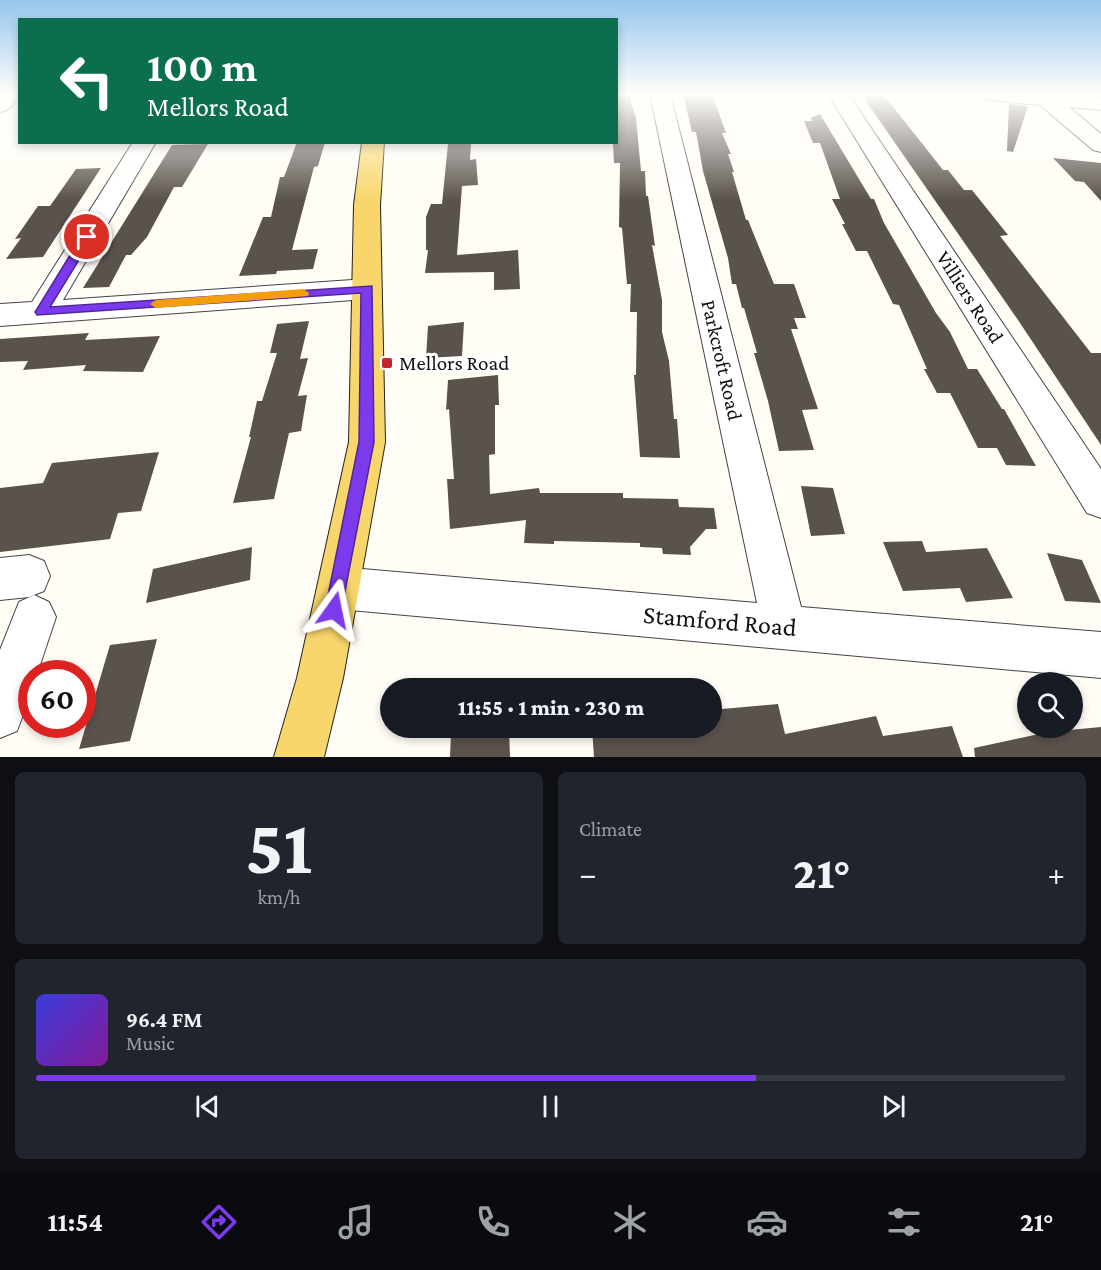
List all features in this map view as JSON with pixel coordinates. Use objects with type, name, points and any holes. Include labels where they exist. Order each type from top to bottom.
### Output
[{"type":"main road","points":[[299,757],[320,678],[367,442],[367,205],[373,144]]},
{"type":"street","name":"Parkcroft Road","points":[[668,129],[784,627]]},
{"type":"street","name":"Villiers Road","points":[[861,129],[1101,501]]},
{"type":"street","points":[[1082,129],[1101,145]]},
{"type":"street","points":[[41,312],[144,144]]},
{"type":"street","points":[[0,315],[367,289]]},
{"type":"street","name":"Stamford Road","points":[[339,588],[1101,655]]},
{"type":"street","points":[[0,714],[21,591]]},
{"type":"building","points":[[618,129],[637,129],[641,171],[645,171],[646,196],[648,196],[655,246],[652,245],[662,300],[662,332],[669,361],[680,458],[640,457],[634,375],[636,375],[637,312],[630,312],[631,284],[627,284],[622,228],[619,227],[620,163],[614,163],[613,144],[618,144]]},
{"type":"building","points":[[691,129],[725,129],[726,133],[722,133],[731,154],[728,154],[734,172],[732,172],[746,220],[748,220],[774,284],[794,284],[806,318],[794,318],[798,329],[791,329],[818,409],[802,410],[814,450],[779,451],[754,353],[757,353],[736,284],[732,284],[728,258],[703,171],[696,132],[692,132]]},
{"type":"building","points":[[807,129],[829,129],[871,199],[874,199],[884,223],[936,313],[950,332],[968,369],[977,369],[1004,409],[1036,466],[1006,465],[997,448],[978,448],[950,393],[937,393],[924,369],[927,369],[899,305],[893,304],[867,251],[856,251],[842,224],[845,224],[832,199],[840,199],[820,143],[813,143]]},
{"type":"building","points":[[886,129],[911,129],[943,170],[948,170],[964,190],[972,190],[1008,235],[1000,236],[1091,353],[1101,353],[1101,445],[1018,320]]},
{"type":"building","points":[[1008,129],[1020,129],[1013,152],[1007,151]]},
{"type":"building","points":[[208,144],[182,187],[174,187],[147,237],[131,255],[126,255],[109,287],[83,288],[172,145]]},
{"type":"building","points":[[296,144],[324,144],[318,166],[314,167],[292,250],[318,249],[313,269],[239,276],[263,217],[271,217],[280,177],[284,177]]},
{"type":"building","points":[[448,144],[471,144],[470,160],[476,159],[478,185],[462,186],[457,255],[518,250],[520,289],[494,290],[494,272],[425,273],[428,250],[426,250],[426,217],[431,204],[442,204]]},
{"type":"building","points":[[1053,158],[1101,163],[1101,201],[1084,182],[1075,181]]},
{"type":"building","points":[[101,168],[43,257],[6,259],[21,238],[15,239],[38,206],[50,206],[76,169]]},
{"type":"building","points":[[309,321],[300,359],[308,358],[298,396],[307,395],[301,431],[289,433],[274,499],[233,503],[251,437],[249,437],[257,401],[262,401],[277,353],[270,353],[277,324]]},
{"type":"building","points":[[464,322],[462,356],[426,358],[428,326]]},
{"type":"building","points":[[89,333],[85,340],[160,336],[143,372],[83,371],[86,365],[23,370],[28,361],[0,362],[0,339]]},
{"type":"building","points":[[498,375],[499,405],[495,405],[495,454],[489,455],[490,494],[539,488],[540,493],[623,493],[623,498],[678,499],[679,507],[714,508],[717,529],[706,529],[690,547],[691,555],[663,554],[662,548],[640,547],[640,543],[554,541],[554,544],[524,543],[526,520],[450,529],[447,479],[454,479],[449,409],[446,410],[448,380]]},
{"type":"building","points":[[159,452],[141,511],[118,513],[110,539],[0,552],[0,488],[43,483],[52,463]]},
{"type":"building","points":[[801,486],[833,488],[845,534],[811,536]]},
{"type":"building","points":[[922,541],[926,552],[987,548],[1013,598],[966,602],[960,588],[903,591],[883,542]]},
{"type":"building","points":[[252,547],[250,580],[146,603],[153,569]]},
{"type":"building","points":[[1047,553],[1082,560],[1101,603],[1065,601]]},
{"type":"building","points":[[157,639],[130,741],[79,749],[82,738],[96,738],[96,692],[110,645]]},
{"type":"building","points":[[778,704],[785,734],[876,716],[883,736],[952,726],[963,757],[594,757],[593,738],[722,738],[722,709]]},
{"type":"building","points":[[1101,727],[1101,757],[975,757],[974,748],[1020,738],[1083,738],[1083,729]]},
{"type":"building","points":[[451,738],[509,738],[510,757],[450,757]]},
{"type":"slow traffic","points":[[156,304],[303,293]]},
{"type":"place","name":"Mellors Road","points":[[387,363]]},
{"type":"route","points":[[87,237],[41,312],[367,289],[367,442],[334,610]]}]
